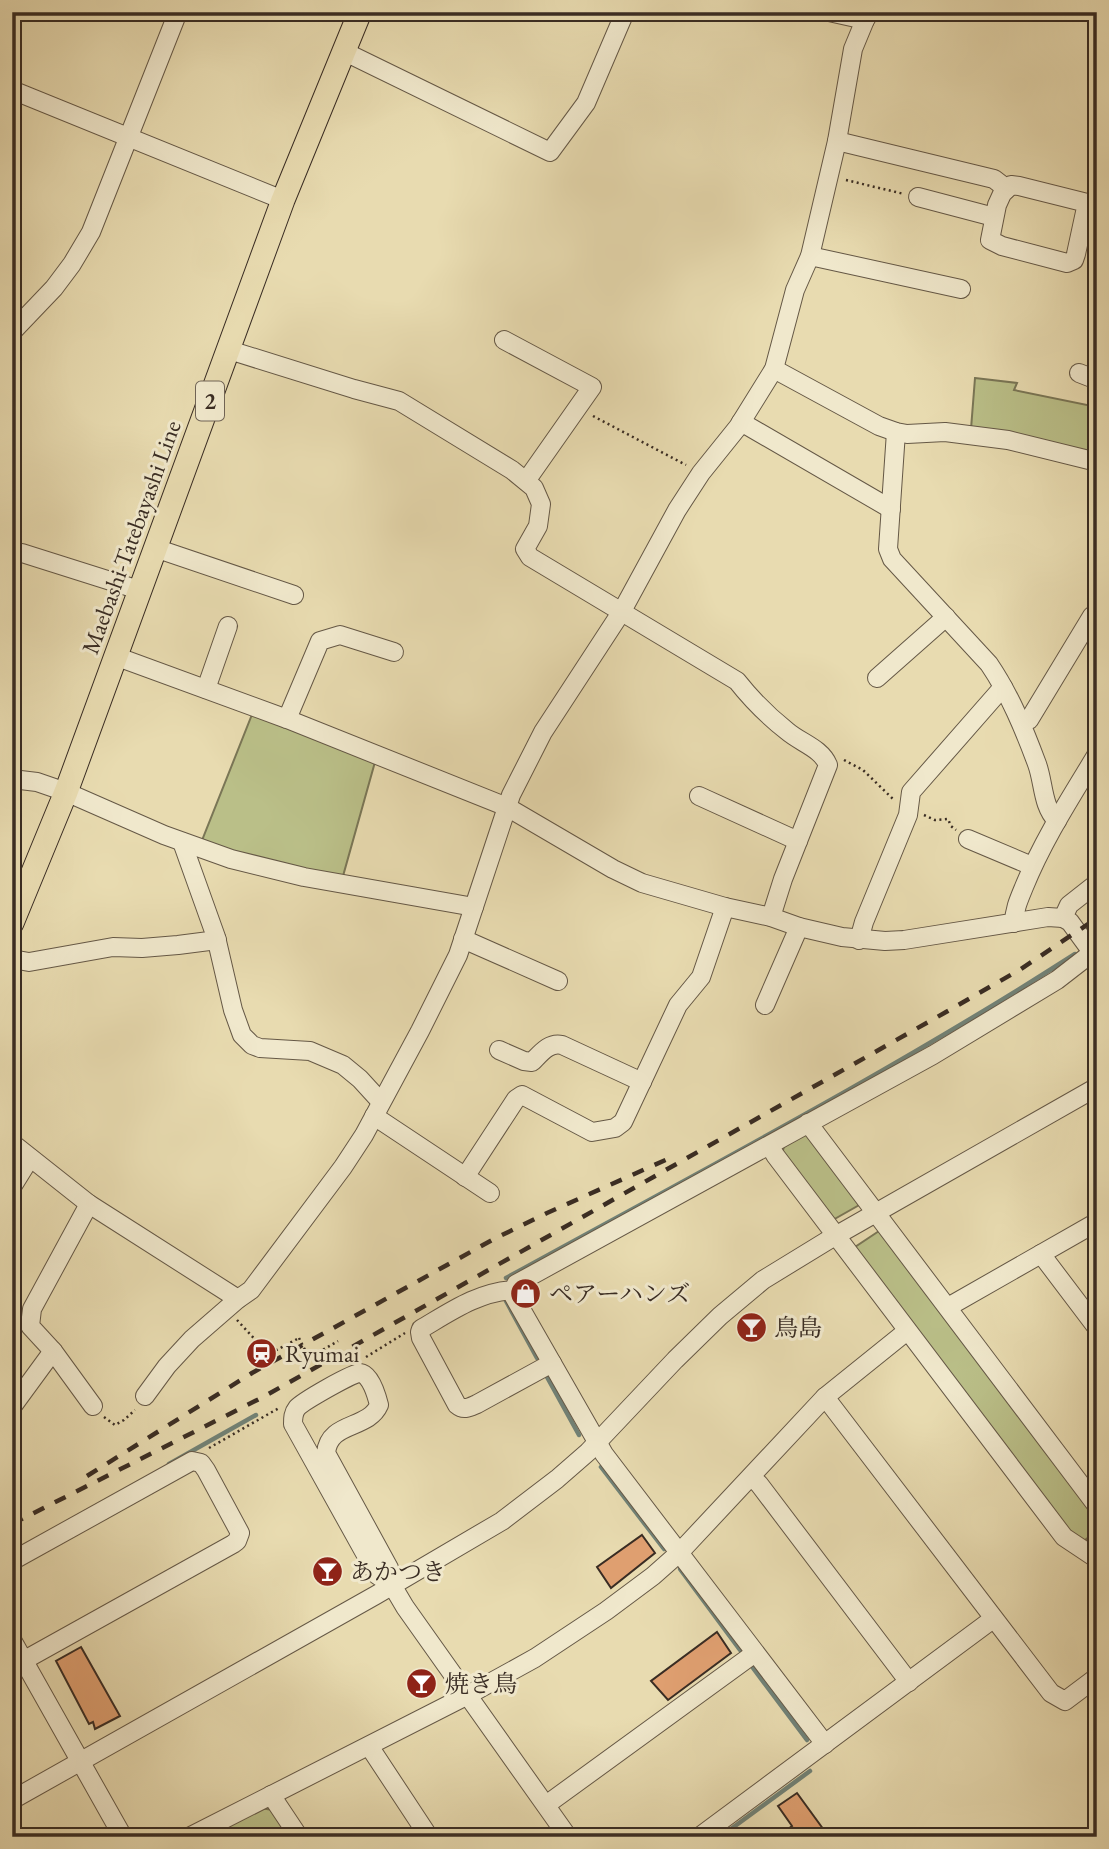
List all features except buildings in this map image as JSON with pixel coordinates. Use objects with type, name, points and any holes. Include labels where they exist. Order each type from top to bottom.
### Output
[{"type":"main road","name":"Maebashi-Tatebayashi Line","points":[[12,923],[66,792],[283,200],[360,12]]},
{"type":"street","points":[[12,332],[54,288],[91,232],[178,12]]},
{"type":"street","points":[[343,51],[550,152],[586,103],[625,12]]},
{"type":"street","points":[[145,1396],[167,1366],[192,1339],[251,1290],[364,1135],[458,955],[507,807],[543,732],[622,611],[677,510],[741,422],[774,369],[795,290],[810,256],[837,141],[853,50],[867,16],[829,12]]},
{"type":"street","points":[[12,90],[283,200]]},
{"type":"street","points":[[837,141],[994,179],[1007,189]]},
{"type":"street","points":[[1011,185],[1092,204],[1074,260],[1067,263],[1002,246],[990,240],[994,216],[1002,194],[1011,185]]},
{"type":"street","points":[[918,197],[994,216]]},
{"type":"street","points":[[810,256],[961,289]]},
{"type":"street","points":[[504,340],[592,387],[526,481]]},
{"type":"street","points":[[229,350],[355,390],[399,401],[512,470],[534,488],[541,504],[538,526],[525,549],[530,557],[737,681],[756,705],[789,733],[824,756],[828,765],[783,879],[772,917]]},
{"type":"street","points":[[774,369],[879,426],[896,432],[945,432],[1008,440],[1097,462]]},
{"type":"street","points":[[1079,373],[1097,380]]},
{"type":"street","points":[[741,422],[891,509]]},
{"type":"street","points":[[896,432],[888,549],[892,559],[989,664],[1021,722],[1039,769],[1046,804],[1057,821]]},
{"type":"street","points":[[155,548],[294,595]]},
{"type":"street","points":[[22,553],[139,590]]},
{"type":"street","points":[[1021,722],[1029,720],[1097,612]]},
{"type":"street","points":[[877,678],[946,617]]},
{"type":"street","points":[[206,689],[228,626]]},
{"type":"street","points":[[288,719],[320,641],[340,635],[394,652]]},
{"type":"street","points":[[115,656],[288,719],[507,807],[642,883],[725,907],[772,917],[799,927],[859,940],[904,940],[1048,917],[1063,918],[1070,922],[1095,953],[1018,1004],[933,1055],[516,1284],[513,1290],[513,1295],[597,1443],[825,1744]]},
{"type":"street","points":[[859,940],[908,815],[911,792],[1003,687]]},
{"type":"street","points":[[1014,923],[1014,914],[1032,866],[1097,754]]},
{"type":"street","points":[[13,778],[37,782],[66,792],[182,842],[231,859],[304,877],[474,907]]},
{"type":"street","points":[[699,796],[798,841]]},
{"type":"street","points":[[968,839],[1032,866]]},
{"type":"street","points":[[182,842],[217,940],[233,1010],[242,1035],[252,1045],[260,1048],[310,1051],[343,1065],[360,1079],[377,1109],[490,1193]]},
{"type":"street","points":[[1063,918],[1069,905],[1097,883]]},
{"type":"street","points":[[465,1177],[516,1099],[522,1095],[592,1132],[615,1128],[623,1122],[678,1005],[701,977],[725,907]]},
{"type":"street","points":[[765,1005],[799,927]]},
{"type":"street","points":[[463,939],[558,981]]},
{"type":"street","points":[[12,959],[29,962],[113,947],[142,948],[217,940]]},
{"type":"street","points":[[499,1050],[532,1062],[549,1046],[562,1045],[642,1082]]},
{"type":"street","points":[[12,1800],[502,1521],[557,1479],[597,1443],[719,1316],[764,1280],[1097,1087]]},
{"type":"street","points":[[808,1123],[1097,1506]]},
{"type":"street","points":[[12,1143],[89,1204],[232,1304]]},
{"type":"street","points":[[770,1146],[1064,1537],[1097,1559]]},
{"type":"street","points":[[12,1187],[30,1157]]},
{"type":"street","points":[[89,1204],[32,1309],[30,1325],[93,1406]]},
{"type":"street","points":[[948,1307],[1097,1222]]},
{"type":"street","points":[[1041,1254],[1097,1328]]},
{"type":"street","points":[[513,1290],[473,1299],[421,1329],[421,1338],[461,1408],[477,1404],[552,1363]]},
{"type":"street","points":[[189,1837],[468,1695],[535,1658],[606,1611],[679,1553],[825,1396],[908,1331]]},
{"type":"street","points":[[12,1407],[52,1351]]},
{"type":"street","points":[[392,1585],[377,1574],[293,1424],[293,1416],[298,1406],[349,1376],[359,1373],[366,1376],[372,1385],[379,1405],[370,1416],[343,1429],[330,1439],[326,1453],[389,1568],[392,1585],[405,1607],[568,1837]]},
{"type":"street","points":[[825,1396],[1051,1693],[1065,1700],[1097,1677]]},
{"type":"street","points":[[12,1561],[192,1461],[201,1463],[206,1470],[240,1533],[237,1541],[18,1664]]},
{"type":"street","points":[[751,1477],[909,1682]]},
{"type":"street","points":[[699,1837],[993,1619]]},
{"type":"street","points":[[12,1640],[18,1664],[80,1762],[123,1837]]},
{"type":"street","points":[[546,1805],[755,1653]]},
{"type":"street","points":[[369,1746],[429,1837]]},
{"type":"street","points":[[271,1795],[299,1837]]},
{"type":"path","points":[[828,176],[918,197]]},
{"type":"path","points":[[577,408],[702,473]]},
{"type":"path","points":[[824,756],[831,755],[851,762],[893,799],[934,820],[948,819],[951,826],[968,839]]},
{"type":"path","points":[[232,1304],[261,1346]]},
{"type":"path","points":[[362,1359],[407,1332],[420,1332]]},
{"type":"path","points":[[271,1353],[299,1338],[309,1358],[338,1341]]},
{"type":"path","points":[[93,1406],[115,1425],[135,1411],[145,1396]]},
{"type":"path","points":[[192,1461],[202,1452],[285,1404]]},
{"type":"green space","points":[[975,378],[1017,383],[1014,390],[1097,407],[1097,457],[971,429]]},
{"type":"green space","points":[[253,712],[375,762],[343,876],[244,859],[201,843]]},
{"type":"green space","points":[[807,1135],[861,1204],[831,1221],[782,1153],[784,1147]]},
{"type":"green space","points":[[882,1229],[1095,1510],[1097,1530],[1084,1541],[1069,1533],[852,1249]]},
{"type":"green space","points":[[260,1808],[273,1810],[291,1837],[203,1837]]},
{"type":"waterway","points":[[506,1278],[864,1081],[1075,954]]},
{"type":"waterway","points":[[506,1301],[537,1358]]},
{"type":"waterway","points":[[547,1377],[579,1435]]},
{"type":"waterway","points":[[169,1464],[256,1415]]},
{"type":"waterway","points":[[601,1467],[664,1549]]},
{"type":"waterway","points":[[680,1569],[740,1650]]},
{"type":"waterway","points":[[753,1668],[807,1740]]},
{"type":"waterway","points":[[720,1837],[810,1771]]},
{"type":"railway","points":[[12,1524],[265,1396],[1021,969],[1097,918]]},
{"type":"railway","points":[[87,1476],[252,1373],[494,1239],[670,1158]]},
{"type":"place","name":"ペアーハンズ","points":[[526,1293]]},
{"type":"place","name":"鳥島","points":[[751,1327]]},
{"type":"place","name":"Ryumai","points":[[262,1353]]},
{"type":"place","name":"あかつき","points":[[327,1571]]},
{"type":"place","name":"焼き鳥","points":[[422,1683]]}]
